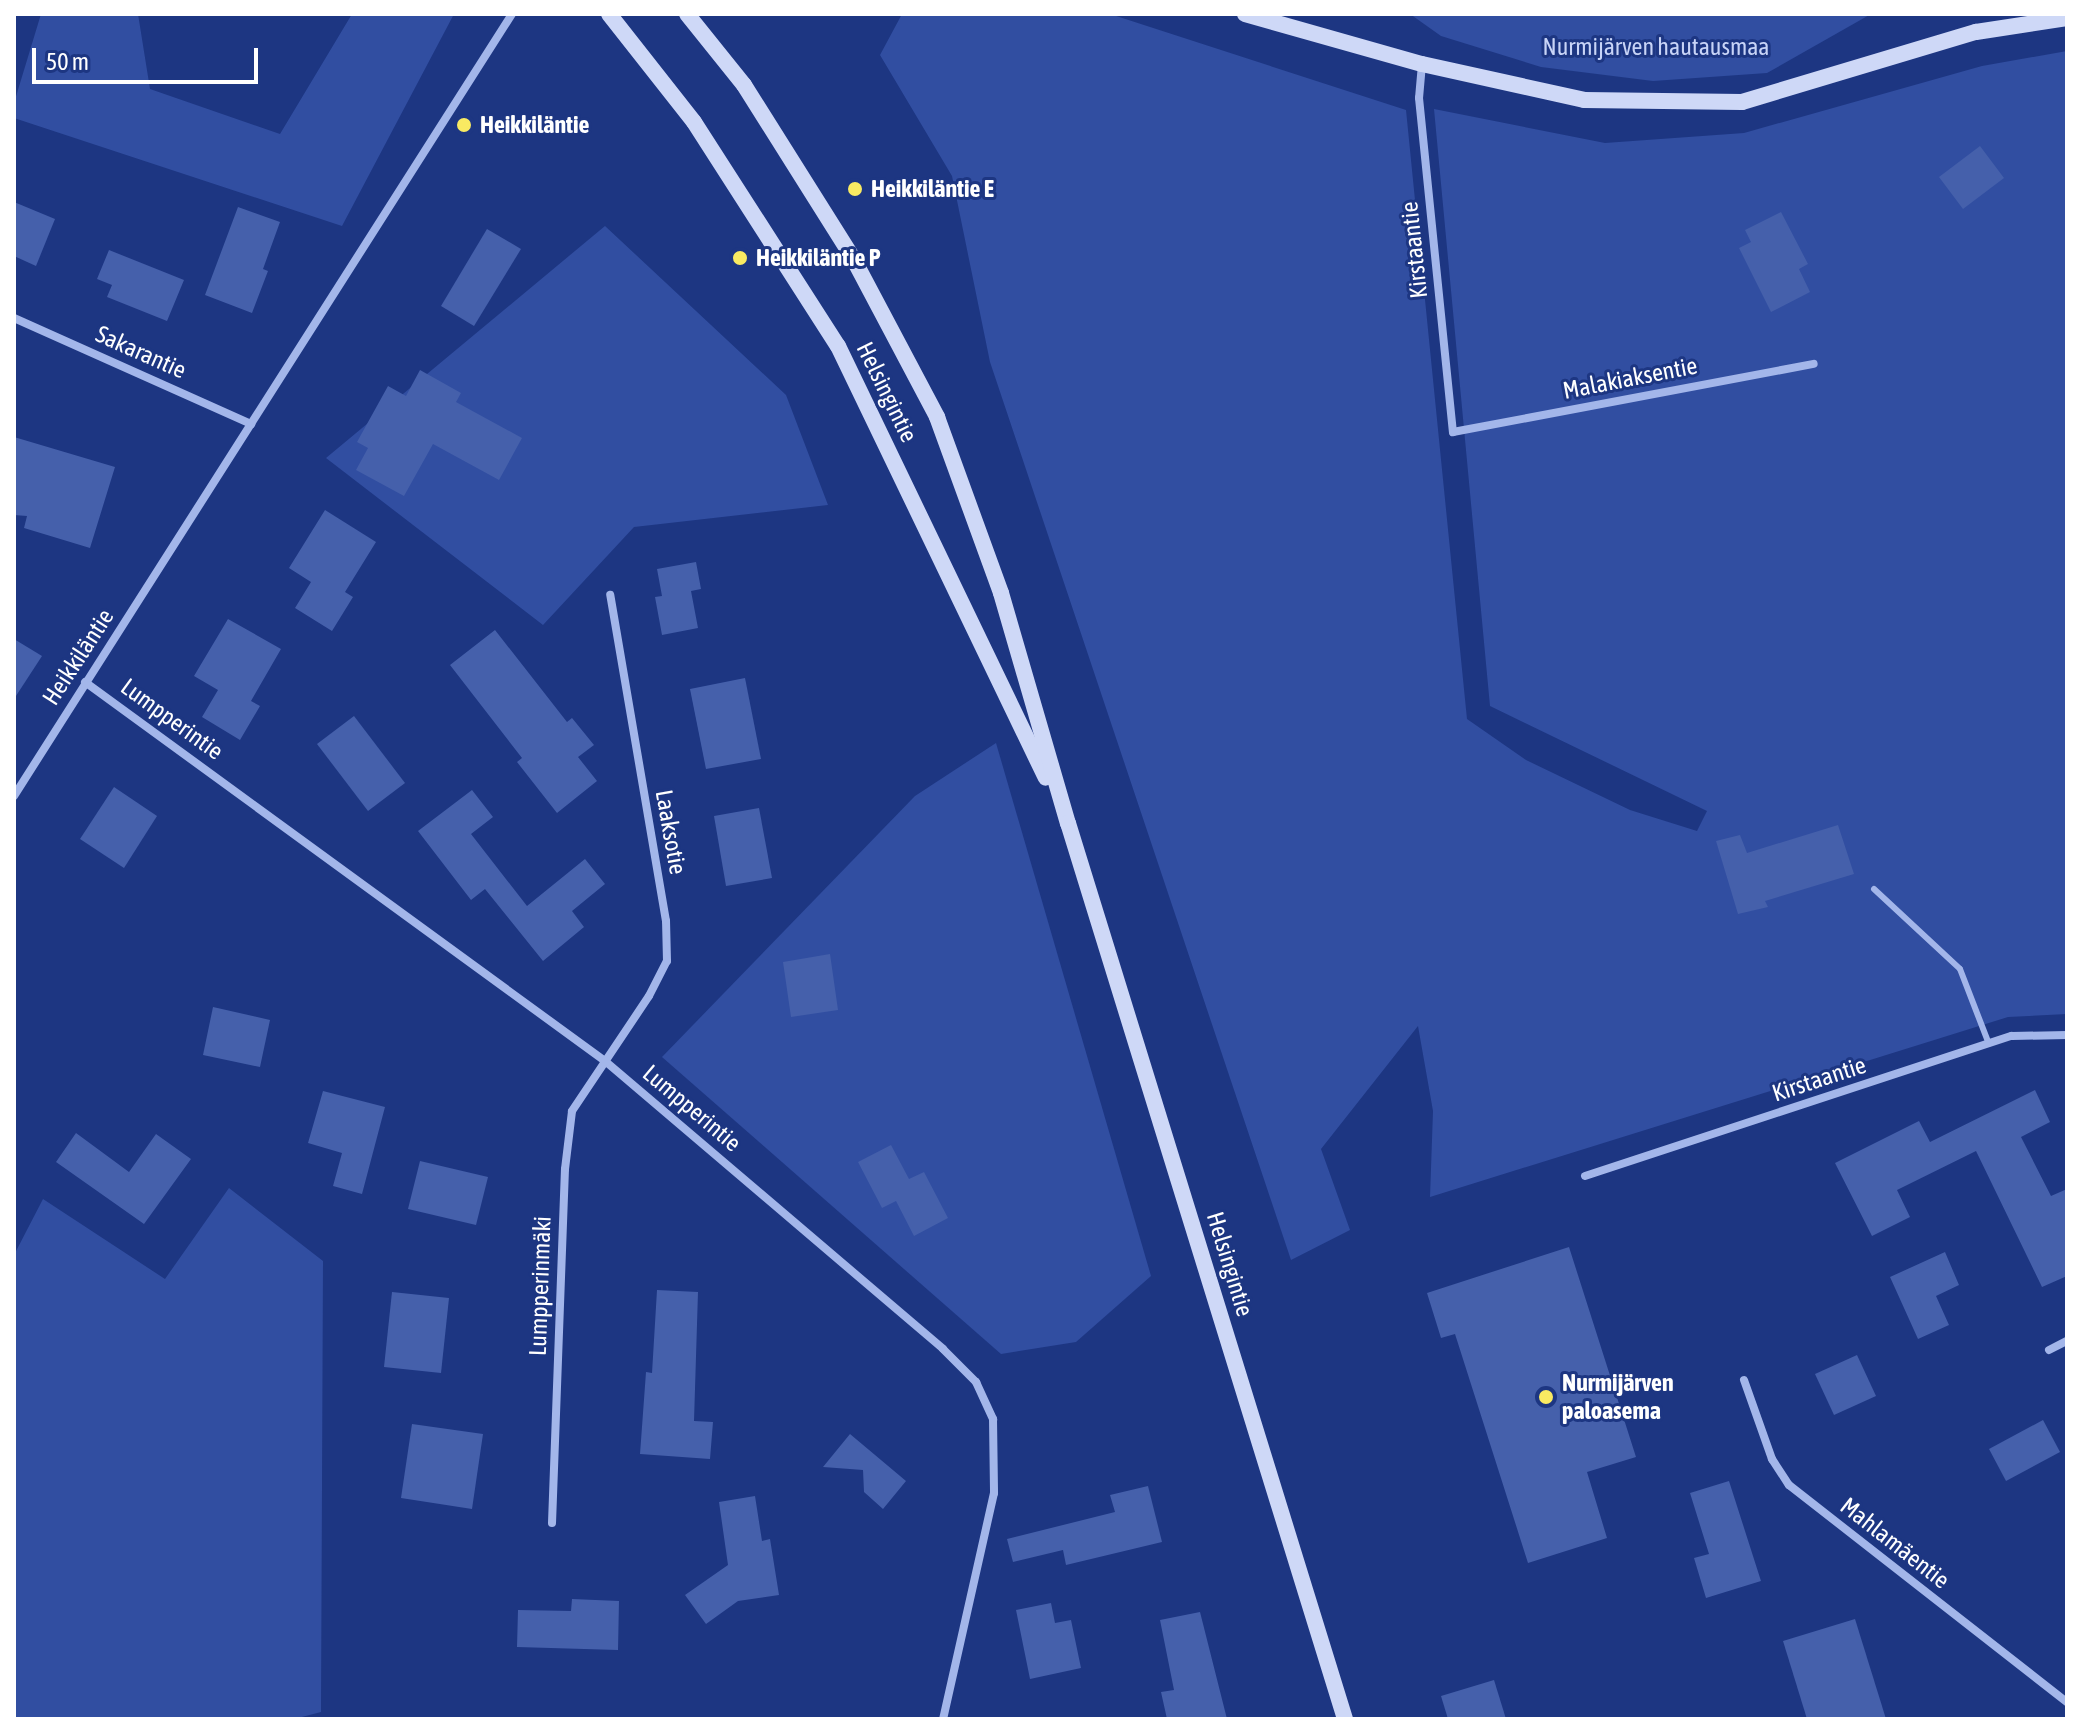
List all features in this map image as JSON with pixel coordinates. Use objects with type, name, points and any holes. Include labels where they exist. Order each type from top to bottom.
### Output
[{"type":"main road","name":"Helsingintie","points":[[609,14],[694,122],[838,346],[1068,823]]},
{"type":"main road","name":"Helsingintie","points":[[687,14],[744,85],[854,260],[937,417],[1001,593],[1068,823],[1345,1719]]},
{"type":"main road","points":[[1245,14],[1422,64],[1584,100],[1742,102],[1976,32],[2067,18]]},
{"type":"street","name":"Heikkiläntie","points":[[14,796],[512,14]]},
{"type":"street","name":"Kirstaantie","points":[[1422,64],[1419,98],[1453,432]]},
{"type":"street","name":"Sakarantie","points":[[14,318],[251,424]]},
{"type":"street","name":"Malakiaksentie","points":[[1453,432],[1814,364]]},
{"type":"street","name":"Laaksotie","points":[[605,1061],[649,996],[667,961],[666,921],[610,595]]},
{"type":"street","name":"Lumpperintie","points":[[85,682],[605,1061],[943,1349],[976,1382],[993,1419],[994,1493],[943,1719]]},
{"type":"street","name":"Kirstaantie","points":[[1585,1176],[2012,1036],[2067,1035]]},
{"type":"street","name":"Lumpperinmäki","points":[[552,1523],[565,1169],[572,1111],[605,1061]]},
{"type":"street","points":[[2049,1350],[2067,1341]]},
{"type":"street","name":"Mahlamäentie","points":[[1744,1380],[1772,1459],[1789,1485],[2067,1702]]},
{"type":"lane","points":[[1874,889],[1960,969],[1989,1044]]},
{"type":"green space","points":[[41,14],[138,14],[150,89],[280,134],[352,14],[454,14],[342,226],[14,118],[14,103]]},
{"type":"green space","points":[[902,14],[1110,14],[1406,110],[1467,719],[1526,760],[1630,810],[1697,831],[1707,811],[1490,706],[1434,109],[1605,143],[1744,133],[1982,66],[2067,51],[2067,1014],[2008,1017],[1430,1197],[1433,1111],[1418,1026],[1321,1149],[1350,1230],[1291,1260],[990,362],[952,176],[880,55]]},
{"type":"green space","name":"Nurmijärven hautausmaa","points":[[1410,14],[1871,14],[1767,73],[1653,81],[1541,67],[1441,36]]},
{"type":"green space","points":[[605,226],[786,395],[828,505],[634,527],[543,625],[326,458]]},
{"type":"green space","points":[[996,743],[1151,1276],[1076,1342],[1001,1354],[662,1057],[915,796]]},
{"type":"green space","points":[[229,1188],[323,1261],[321,1712],[294,1719],[14,1719],[14,1255],[43,1199],[165,1279]]},
{"type":"building","points":[[1980,146],[2004,178],[1963,209],[1939,177]]},
{"type":"building","points":[[14,202],[55,219],[36,266],[14,256]]},
{"type":"building","points":[[238,207],[280,222],[263,269],[268,271],[252,313],[205,295]]},
{"type":"building","points":[[1781,212],[1808,264],[1799,269],[1810,292],[1771,312],[1739,248],[1751,242],[1745,230]]},
{"type":"building","points":[[487,229],[521,249],[474,326],[441,306]]},
{"type":"building","points":[[109,250],[184,280],[167,321],[107,297],[112,285],[97,279]]},
{"type":"building","points":[[420,370],[461,393],[456,402],[522,438],[499,480],[433,444],[404,496],[356,470],[368,448],[357,442],[388,386],[406,396]]},
{"type":"building","points":[[14,437],[115,467],[90,548],[24,528],[27,516],[14,515]]},
{"type":"building","points":[[325,510],[376,542],[345,592],[353,597],[332,631],[295,608],[311,582],[289,568]]},
{"type":"building","points":[[696,562],[701,589],[691,591],[698,628],[662,635],[655,597],[662,596],[657,569]]},
{"type":"building","points":[[228,619],[281,649],[251,701],[260,706],[240,740],[202,717],[218,690],[194,676]]},
{"type":"building","points":[[495,630],[567,722],[572,718],[594,745],[578,757],[597,781],[557,813],[517,762],[522,758],[450,665]]},
{"type":"building","points":[[14,639],[42,656],[14,699]]},
{"type":"building","points":[[745,678],[761,759],[706,769],[690,689]]},
{"type":"building","points":[[354,716],[405,783],[368,811],[317,744]]},
{"type":"building","points":[[114,787],[157,816],[124,868],[80,839]]},
{"type":"building","points":[[472,790],[493,817],[471,834],[527,906],[585,859],[605,884],[572,911],[584,927],[543,961],[485,889],[471,900],[418,831]]},
{"type":"building","points":[[759,808],[772,878],[726,886],[714,816]]},
{"type":"building","points":[[1838,825],[1854,874],[1765,901],[1768,907],[1738,914],[1716,841],[1740,835],[1747,853]]},
{"type":"building","points":[[830,954],[838,1010],[791,1017],[783,962]]},
{"type":"building","points":[[213,1007],[270,1020],[260,1067],[203,1055]]},
{"type":"building","points":[[2035,1090],[2050,1122],[2021,1137],[2051,1196],[2067,1189],[2067,1276],[2042,1287],[1976,1151],[1897,1190],[1910,1217],[1872,1236],[1835,1163],[1919,1121],[1930,1142]]},
{"type":"building","points":[[323,1091],[385,1107],[362,1194],[333,1186],[342,1153],[308,1143]]},
{"type":"building","points":[[76,1133],[129,1172],[156,1134],[191,1159],[144,1224],[56,1162]]},
{"type":"building","points":[[891,1145],[909,1179],[924,1172],[948,1218],[914,1236],[896,1201],[882,1208],[858,1162]]},
{"type":"building","points":[[420,1161],[488,1177],[476,1225],[408,1209]]},
{"type":"building","name":"Nurmijärven paloasema","points":[[1569,1247],[1636,1457],[1587,1472],[1607,1538],[1528,1563],[1455,1334],[1441,1338],[1427,1293]]},
{"type":"building","points":[[1945,1252],[1959,1285],[1936,1296],[1949,1325],[1918,1339],[1890,1277]]},
{"type":"building","points":[[657,1290],[698,1292],[694,1421],[713,1422],[710,1459],[640,1454],[646,1372],[652,1373]]},
{"type":"building","points":[[392,1292],[449,1298],[441,1373],[384,1367]]},
{"type":"building","points":[[1857,1355],[1876,1396],[1834,1415],[1815,1374]]},
{"type":"building","points":[[2043,1420],[2060,1452],[2006,1481],[1989,1449]]},
{"type":"building","points":[[412,1424],[483,1434],[472,1509],[401,1498]]},
{"type":"building","points":[[850,1434],[906,1481],[883,1509],[864,1492],[863,1470],[823,1467]]},
{"type":"building","points":[[1729,1481],[1761,1581],[1706,1598],[1694,1558],[1709,1554],[1690,1493]]},
{"type":"building","points":[[1148,1486],[1162,1542],[1066,1565],[1063,1550],[1013,1562],[1007,1539],[1115,1512],[1110,1495]]},
{"type":"building","points":[[755,1496],[762,1541],[770,1539],[779,1595],[738,1601],[706,1624],[685,1595],[728,1565],[719,1502]]},
{"type":"building","points":[[572,1599],[619,1601],[618,1650],[517,1647],[518,1610],[571,1611]]},
{"type":"building","points":[[1051,1603],[1055,1623],[1071,1620],[1081,1668],[1030,1679],[1016,1610]]},
{"type":"building","points":[[1200,1612],[1227,1719],[1167,1719],[1161,1692],[1174,1690],[1160,1620]]},
{"type":"building","points":[[1855,1619],[1886,1719],[1807,1719],[1783,1641]]},
{"type":"building","points":[[1494,1680],[1506,1719],[1448,1719],[1441,1696]]},
{"type":"place","name":"Heikkiläntie","points":[[464,125]]},
{"type":"place","name":"Heikkiläntie E","points":[[855,189]]},
{"type":"place","name":"Heikkiläntie P","points":[[740,258]]},
{"type":"place","name":"Nurmijärven paloasema","points":[[1546,1397]]}]
